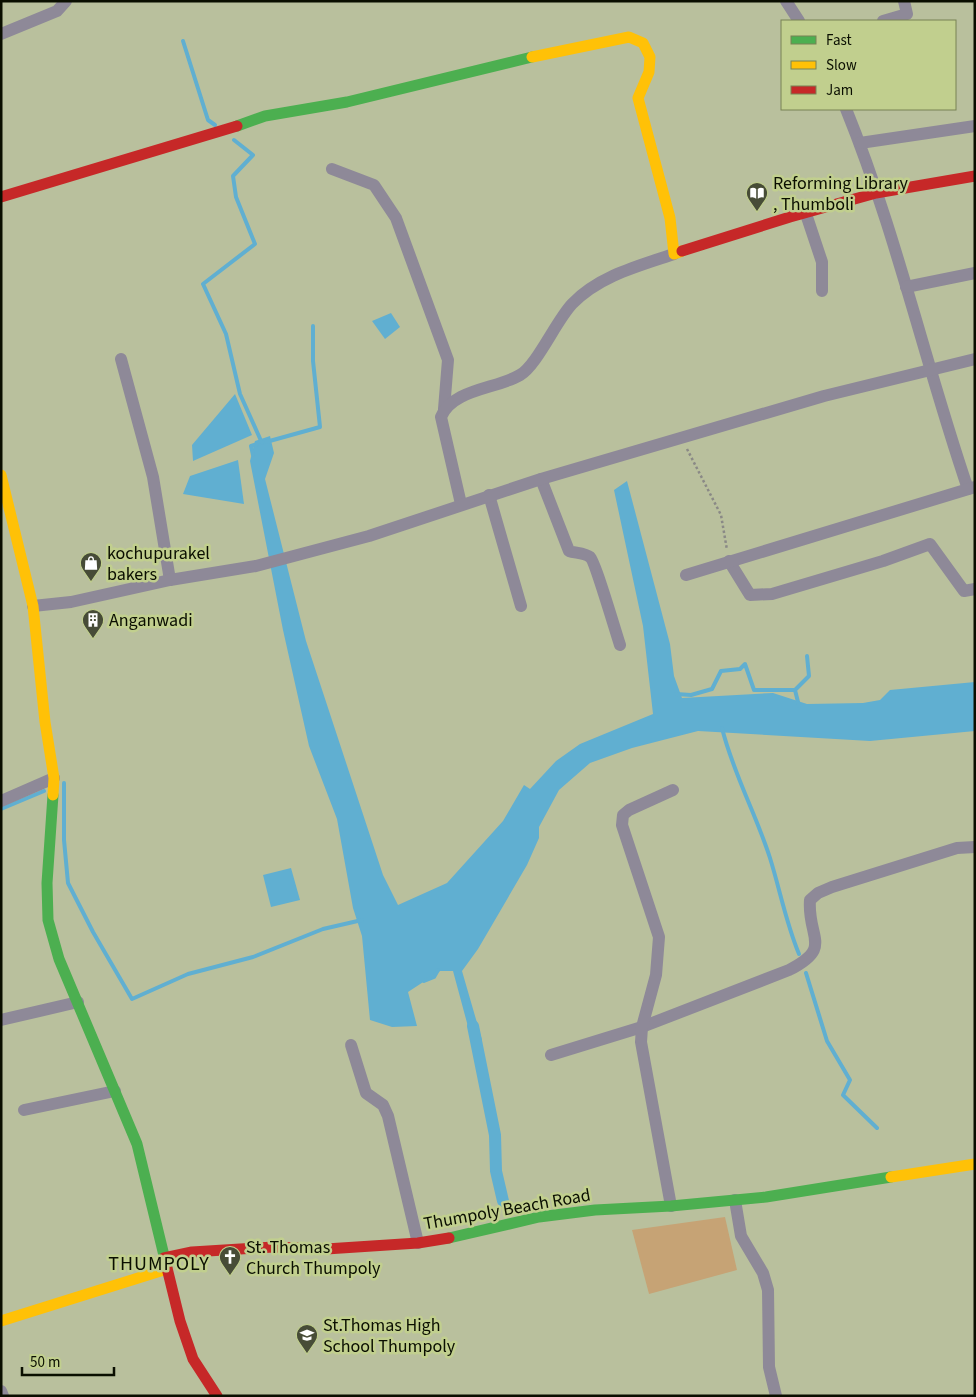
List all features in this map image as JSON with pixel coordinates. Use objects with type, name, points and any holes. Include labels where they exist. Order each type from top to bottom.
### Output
[{"type":"main road","points":[[1,197],[69,175],[98,169],[152,150],[206,137],[265,116],[347,102],[565,49],[629,37],[643,43],[650,56],[649,72],[638,98],[670,218],[674,254],[790,217],[876,193],[975,176]]},
{"type":"main road","points":[[1,475],[33,606],[45,722],[54,778],[47,883],[48,920],[59,959],[115,1090],[139,1153],[180,1321],[193,1359],[217,1396]]},
{"type":"main road","name":"Thumpoly Beach Road","points":[[1,1321],[166,1264],[192,1252],[273,1247],[326,1249],[418,1243],[465,1236],[539,1217],[595,1210],[735,1200],[975,1164]]},
{"type":"street","points":[[1,34],[57,11],[66,1]]},
{"type":"street","points":[[786,1],[798,20]]},
{"type":"street","points":[[886,20],[907,14],[904,1]]},
{"type":"street","points":[[686,575],[971,488],[930,370],[906,287],[860,143],[846,110]]},
{"type":"street","points":[[860,143],[975,126]]},
{"type":"street","points":[[332,169],[374,185],[396,218],[448,360],[444,409],[441,417],[461,504]]},
{"type":"street","points":[[806,214],[822,262],[822,291]]},
{"type":"street","points":[[444,409],[454,401],[522,374],[572,304],[609,276],[674,254]]},
{"type":"street","points":[[906,287],[975,273]]},
{"type":"street","points":[[121,359],[153,477],[170,580]]},
{"type":"street","points":[[33,606],[71,602],[170,580],[256,566],[369,536],[541,479],[824,396],[975,359]]},
{"type":"street","points":[[541,479],[569,550],[589,556],[594,562],[603,596],[620,645]]},
{"type":"street","points":[[489,495],[521,606]]},
{"type":"street","points":[[729,562],[750,595],[772,594],[883,561],[930,544],[964,591],[975,589]]},
{"type":"street","points":[[1,801],[54,778]]},
{"type":"street","points":[[671,1206],[641,1042],[642,1027],[656,976],[659,937],[622,825],[623,815],[629,810],[673,790]]},
{"type":"street","points":[[551,1055],[642,1027],[789,970],[807,961],[813,953],[816,939],[809,911],[810,900],[818,893],[832,886],[957,848],[975,847]]},
{"type":"street","points":[[1,1020],[78,1002]]},
{"type":"street","points":[[351,1045],[366,1093],[384,1105],[388,1116],[418,1243]]},
{"type":"street","points":[[24,1110],[115,1090]]},
{"type":"street","points":[[735,1200],[741,1236],[763,1273],[768,1290],[769,1367],[776,1396]]},
{"type":"street","points":[[1,1390],[3,1396]]},
{"type":"path","points":[[682,438],[720,515],[729,562]]},
{"type":"shaded area","points":[[725,1217],[737,1270],[649,1294],[632,1230]]},
{"type":"water","points":[[391,313],[400,327],[385,339],[372,321]]},
{"type":"water","points":[[235,394],[252,435],[193,461],[192,445]]},
{"type":"water","points":[[270,436],[274,453],[265,479],[306,641],[383,875],[398,905],[447,883],[503,821],[524,785],[530,789],[556,761],[580,744],[653,714],[643,626],[614,490],[627,481],[670,644],[674,676],[682,698],[773,693],[807,704],[863,703],[880,700],[890,690],[975,682],[975,731],[870,741],[698,731],[632,748],[590,763],[559,790],[539,827],[539,838],[527,865],[478,949],[462,971],[482,1040],[473,1045],[453,971],[440,971],[408,992],[417,1026],[392,1027],[370,1020],[362,936],[353,908],[337,819],[309,746],[283,630],[250,461],[255,441]]},
{"type":"water","points":[[238,460],[244,504],[183,494],[190,476]]},
{"type":"water","points":[[291,868],[300,900],[271,907],[263,875]]},
{"type":"waterway","points":[[183,41],[208,120],[215,125]]},
{"type":"waterway","points":[[234,140],[253,155],[233,176],[236,197],[255,244],[203,284],[226,334],[240,394],[262,443]]},
{"type":"waterway","points":[[266,442],[320,427],[313,361],[313,326]]},
{"type":"waterway","points":[[253,455],[251,446],[257,444]]},
{"type":"waterway","points":[[799,706],[795,690],[809,676],[807,656]]},
{"type":"waterway","points":[[676,694],[691,695],[712,689],[721,671],[740,669],[745,664],[754,690],[795,690]]},
{"type":"waterway","points":[[722,728],[732,761],[770,858],[799,954]]},
{"type":"waterway","points":[[64,783],[64,840],[68,883],[93,932],[132,999],[188,974],[253,957],[323,929],[362,920]]},
{"type":"waterway","points":[[1,809],[44,791]]},
{"type":"waterway","points":[[424,981],[434,977],[438,970]]},
{"type":"waterway","points":[[806,973],[827,1041],[850,1080],[843,1095],[877,1128]]},
{"type":"waterway","points":[[473,1026],[495,1135],[496,1171],[503,1201]]},
{"type":"traffic: fast","points":[[237,126],[265,116],[347,102],[532,57]]},
{"type":"traffic: fast","points":[[53,795],[47,883],[48,920],[59,959],[137,1144],[167,1268]]},
{"type":"traffic: fast","points":[[449,1238],[539,1217],[595,1210],[671,1206],[766,1197],[891,1177]]},
{"type":"traffic: slow","points":[[532,57],[629,37],[643,43],[650,57],[649,72],[638,98],[670,218],[674,254],[682,251]]},
{"type":"traffic: slow","points":[[1,475],[33,606],[45,722],[54,778],[53,795]]},
{"type":"traffic: slow","points":[[891,1177],[975,1164]]},
{"type":"traffic: slow","points":[[1,1321],[167,1269]]},
{"type":"traffic: jam","points":[[1,197],[237,126]]},
{"type":"traffic: jam","points":[[682,251],[790,217],[876,193],[975,176]]},
{"type":"traffic: jam","points":[[164,1258],[192,1252],[273,1247],[326,1249],[418,1243],[449,1238]]},
{"type":"traffic: jam","points":[[167,1268],[180,1321],[193,1359],[217,1396]]},
{"type":"place","name":"Reforming Library , Thumboli","points":[[757,212]]},
{"type":"place","name":"kochupurakel bakers","points":[[91,582]]},
{"type":"place","name":"Anganwadi","points":[[93,639]]},
{"type":"place","name":"St. Thomas Church Thumpoly","points":[[230,1276]]},
{"type":"place","name":"St.Thomas High School Thumpoly","points":[[307,1354]]},
{"type":"district","name":"THUMPOLY","points":[[159,1263]]}]
